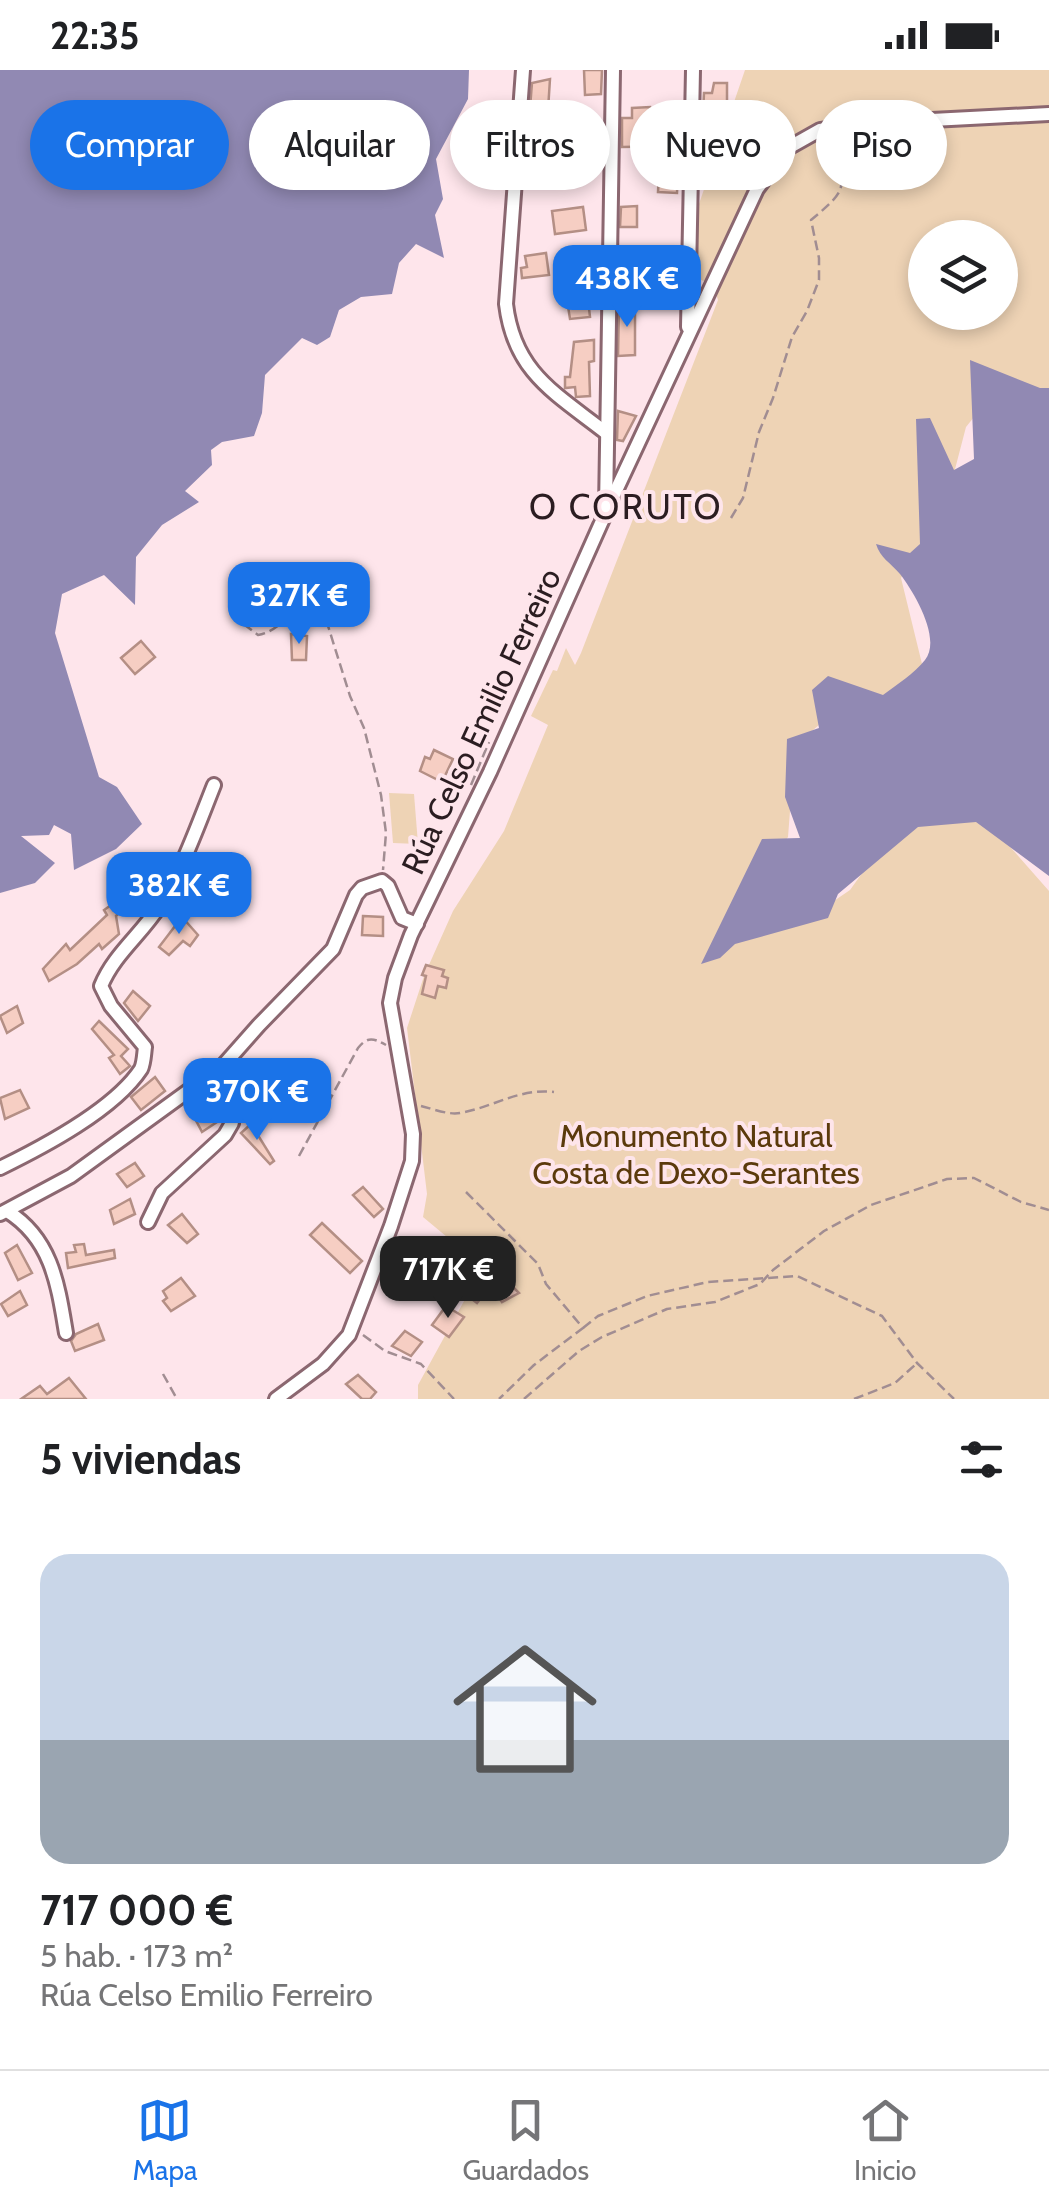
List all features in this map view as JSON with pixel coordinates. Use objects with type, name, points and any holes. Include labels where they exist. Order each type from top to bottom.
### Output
[{"type":"street","points":[[523,70],[506,304],[510,333],[528,368],[605,432]]},
{"type":"street","points":[[606,512],[613,70]]},
{"type":"street","points":[[688,333],[694,70]]},
{"type":"street","name":"Rúa Celso Emilio Ferreiro","points":[[947,119],[1049,114]]},
{"type":"street","name":"Rúa Celso Emilio Ferreiro","points":[[276,1399],[324,1364],[352,1327],[412,1160],[412,1134],[390,1004],[395,978],[416,924],[490,772],[757,189],[788,148],[816,132]]},
{"type":"street","points":[[0,1168],[57,1140],[110,1099],[143,1067],[145,1046],[111,1006],[102,986],[108,971],[158,910],[214,785]]},
{"type":"street","points":[[4,1212],[72,1176],[195,1086],[214,1077],[259,1024],[333,949],[362,888],[382,882],[388,886],[402,918],[416,924]]},
{"type":"street","points":[[148,1222],[162,1193],[226,1135],[232,1123],[214,1077]]},
{"type":"street","points":[[4,1212],[22,1220],[49,1258],[56,1274],[66,1333]]},
{"type":"path","points":[[731,518],[743,498],[758,432],[792,336],[808,311],[819,280],[811,220],[842,190]]},
{"type":"path","points":[[232,616],[258,635],[269,633],[304,604],[317,604],[323,610],[364,728],[382,795],[386,833],[382,882]]},
{"type":"path","points":[[299,1156],[329,1098],[366,1040],[374,1038],[396,1051]]},
{"type":"path","points":[[407,1108],[419,1106],[456,1114],[512,1095],[537,1090],[554,1092]]},
{"type":"path","points":[[524,1399],[579,1351],[602,1337],[666,1310],[715,1302],[760,1284],[824,1230],[871,1205],[947,1179],[974,1178],[1021,1202],[1049,1210]]},
{"type":"path","points":[[466,1192],[538,1264],[546,1284],[583,1328]]},
{"type":"path","points":[[500,1399],[534,1365],[598,1316],[648,1296],[708,1282],[797,1276],[882,1316],[917,1363],[954,1399]]},
{"type":"path","points":[[352,1327],[385,1351],[420,1364],[454,1399]]},
{"type":"path","points":[[854,1399],[895,1383],[917,1363]]},
{"type":"path","points":[[163,1374],[177,1399]]},
{"type":"green space","name":"Monumento Natural Costa de Dexo-Serantes","points":[[745,70],[1049,70],[1049,404],[982,407],[966,427],[948,496],[901,578],[923,668],[878,704],[829,716],[795,746],[788,837],[764,871],[809,918],[850,890],[868,865],[912,831],[942,796],[1005,841],[1049,891],[1049,1399],[418,1399],[418,1385],[481,1270],[477,1262],[423,1217],[427,1194],[407,1028],[424,976],[453,911],[504,831],[548,725],[531,716],[566,648],[575,665],[581,653],[718,300],[714,288],[678,265],[704,190],[796,190],[796,100],[735,100]]},
{"type":"green space","points":[[389,793],[414,794],[418,844],[393,843]]},
{"type":"shaded area","points":[[0,70],[469,70],[468,99],[450,100],[450,133],[436,159],[443,199],[435,215],[444,258],[416,244],[399,263],[392,294],[361,297],[339,310],[330,337],[317,345],[302,338],[265,375],[262,413],[254,436],[222,442],[211,450],[212,465],[185,491],[199,502],[162,525],[136,557],[135,605],[104,575],[62,594],[55,633],[99,777],[117,787],[142,824],[116,849],[74,870],[71,834],[54,825],[49,835],[21,836],[55,863],[35,883],[0,893]]},
{"type":"shaded area","points":[[970,360],[1040,388],[1049,388],[1049,876],[976,822],[918,827],[838,894],[828,918],[735,944],[720,958],[701,964],[762,839],[800,838],[785,797],[787,739],[819,728],[812,690],[828,676],[883,695],[925,660],[930,640],[919,604],[876,544],[910,553],[920,544],[916,419],[930,418],[954,470],[974,459]]},
{"type":"building","points":[[584,70],[602,70],[601,94],[585,95]]},
{"type":"building","points":[[550,79],[549,100],[531,100],[532,83]]},
{"type":"building","points":[[714,83],[727,83],[727,100],[704,100],[704,93],[712,93]]},
{"type":"building","points":[[622,118],[630,118],[630,147],[622,147]]},
{"type":"building","points":[[637,206],[637,227],[620,227],[621,207]]},
{"type":"building","points":[[583,207],[586,230],[555,234],[552,211]]},
{"type":"building","points":[[592,247],[594,273],[577,274],[576,248]]},
{"type":"building","points":[[546,253],[549,275],[522,278],[521,268],[527,267],[525,256]]},
{"type":"building","points":[[587,291],[590,317],[570,319],[567,300],[571,293]]},
{"type":"building","points":[[619,303],[635,303],[635,355],[618,356]]},
{"type":"building","points":[[594,340],[594,361],[589,362],[590,396],[576,397],[575,387],[565,388],[574,342]]},
{"type":"building","points":[[618,411],[636,416],[623,441],[617,440]]},
{"type":"building","points":[[291,634],[307,636],[306,660],[292,660]]},
{"type":"building","points":[[141,641],[155,657],[135,674],[121,658]]},
{"type":"building","points":[[434,750],[453,759],[442,782],[420,771],[425,757],[430,759]]},
{"type":"building","points":[[207,867],[222,876],[215,894],[198,885]]},
{"type":"building","points":[[114,903],[120,912],[116,916],[119,934],[49,981],[43,969],[66,944],[70,950],[107,915],[104,910]]},
{"type":"building","points":[[363,916],[383,917],[383,936],[362,935]]},
{"type":"building","points":[[182,917],[198,935],[190,946],[183,941],[169,955],[159,947]]},
{"type":"building","points":[[426,965],[444,970],[442,976],[448,978],[446,988],[438,986],[435,998],[422,994]]},
{"type":"building","points":[[133,991],[150,1006],[138,1021],[124,1003]]},
{"type":"building","points":[[17,1006],[23,1023],[7,1033],[0,1016]]},
{"type":"building","points":[[99,1021],[128,1049],[121,1056],[130,1066],[120,1074],[109,1058],[114,1055],[92,1029]]},
{"type":"building","points":[[155,1077],[165,1091],[141,1110],[131,1097]]},
{"type":"building","points":[[248,1079],[266,1100],[276,1085],[282,1089],[265,1116],[236,1091]]},
{"type":"building","points":[[298,1085],[319,1098],[302,1117],[294,1111],[293,1097]]},
{"type":"building","points":[[20,1090],[29,1108],[5,1119],[0,1098]]},
{"type":"building","points":[[201,1100],[204,1105],[212,1102],[220,1120],[202,1132],[190,1109]]},
{"type":"building","points":[[251,1124],[274,1161],[270,1164],[241,1133]]},
{"type":"building","points":[[135,1163],[144,1176],[127,1187],[117,1174]]},
{"type":"building","points":[[363,1187],[383,1209],[374,1217],[353,1195]]},
{"type":"building","points":[[130,1199],[135,1214],[114,1224],[110,1210]]},
{"type":"building","points":[[182,1214],[198,1234],[187,1243],[168,1225]]},
{"type":"building","points":[[322,1223],[362,1261],[350,1273],[310,1235]]},
{"type":"building","points":[[84,1244],[86,1255],[114,1250],[115,1258],[68,1268],[66,1253],[76,1252],[74,1245]]},
{"type":"building","points":[[17,1245],[32,1273],[18,1280],[5,1253]]},
{"type":"building","points":[[482,1273],[502,1288],[509,1283],[519,1293],[502,1302],[491,1285],[477,1303],[464,1293]]},
{"type":"building","points":[[181,1278],[195,1296],[171,1311],[163,1301],[167,1298],[163,1291]]},
{"type":"building","points":[[20,1291],[27,1305],[8,1316],[1,1304]]},
{"type":"building","points":[[446,1306],[464,1317],[449,1337],[432,1325]]},
{"type":"building","points":[[98,1324],[104,1340],[75,1351],[71,1341],[76,1334]]},
{"type":"building","points":[[405,1331],[422,1342],[411,1356],[392,1346]]},
{"type":"building","points":[[358,1375],[376,1392],[370,1399],[362,1399],[346,1384]]},
{"type":"building","points":[[69,1378],[86,1399],[21,1399],[40,1386],[47,1394]]},
{"type":"district","name":"O CORUTO","points":[[626,506]]}]
